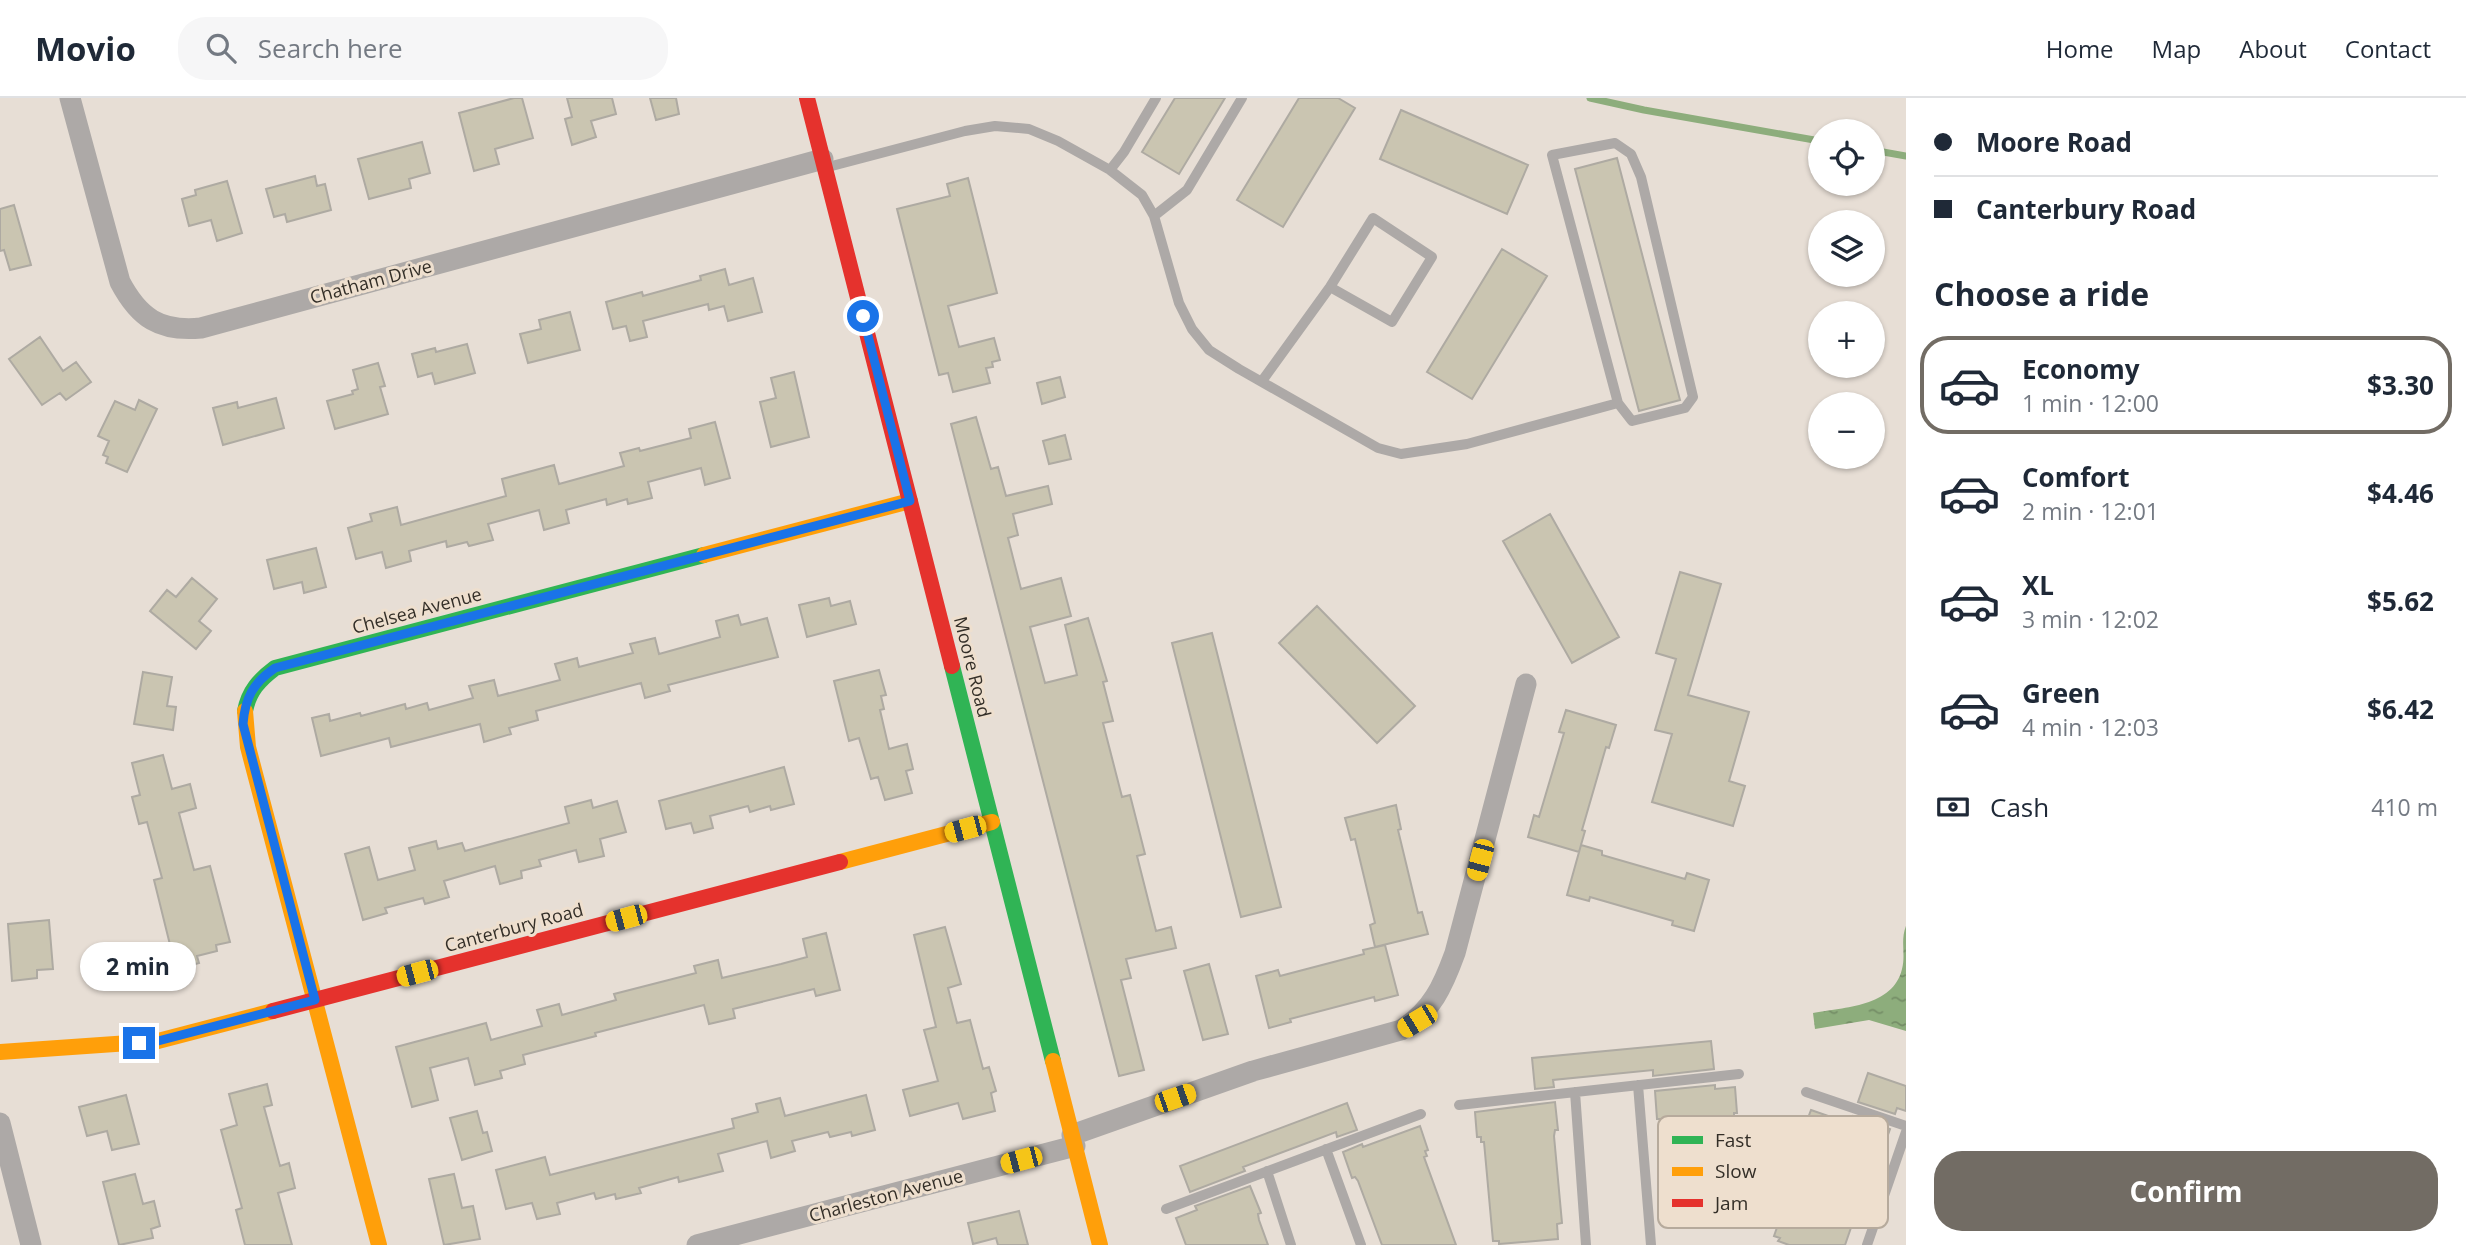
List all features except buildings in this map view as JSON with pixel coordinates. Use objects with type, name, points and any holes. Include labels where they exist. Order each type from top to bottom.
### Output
[{"type":"street","name":"Chatham Drive","points":[[71,98],[121,282],[129,299],[142,314],[163,326],[181,330],[214,324],[824,163]]},
{"type":"street","name":"Moore Road","points":[[807,98],[1100,1245]]},
{"type":"street","name":"Chelsea Avenue","points":[[315,1000],[243,724],[245,704],[253,687],[263,676],[275,668],[910,501]]},
{"type":"street","name":"Charleston Avenue","points":[[697,1245],[1073,1140],[1253,1071],[1376,1038],[1401,1030],[1417,1021],[1442,988],[1454,953],[1527,684]]},
{"type":"street","name":"Canterbury Road","points":[[0,1052],[158,1041],[992,822]]},
{"type":"street","points":[[315,1000],[379,1245]]},
{"type":"street","points":[[0,1123],[32,1245]]},
{"type":"lane","points":[[1110,170],[1124,152],[1156,98]]},
{"type":"lane","points":[[1154,216],[1187,190],[1242,98]]},
{"type":"lane","points":[[824,163],[965,131],[995,127],[1029,129],[1058,141],[1110,170],[1142,195],[1154,216],[1179,303],[1192,329],[1209,350],[1378,448],[1401,454],[1467,444],[1618,402]]},
{"type":"lane","points":[[1615,143],[1631,154],[1641,177],[1693,397],[1685,408],[1632,421],[1618,402],[1552,155],[1615,143]]},
{"type":"lane","points":[[1262,382],[1330,288],[1373,218],[1432,257],[1392,322],[1330,288]]},
{"type":"lane","points":[[1459,1105],[1739,1074]]},
{"type":"lane","points":[[1638,1085],[1651,1245]]},
{"type":"lane","points":[[1574,1092],[1586,1245]]},
{"type":"lane","points":[[1806,1092],[1877,1116]]},
{"type":"lane","points":[[1167,1209],[1421,1114]]},
{"type":"lane","points":[[1888,1120],[1906,1126]]},
{"type":"lane","points":[[1888,1184],[1906,1132]]},
{"type":"lane","points":[[1326,1149],[1361,1245]]},
{"type":"lane","points":[[1267,1171],[1291,1245]]},
{"type":"lane","points":[[1867,1245],[1873,1228]]},
{"type":"water","points":[[1906,926],[1906,1031],[1869,1020],[1815,1029],[1813,1013],[1866,1003],[1889,991],[1897,982],[1902,969]]},
{"type":"waterway","points":[[1590,98],[1808,139]]},
{"type":"waterway","points":[[1885,152],[1906,156]]},
{"type":"traffic: fast","points":[[245,711],[256,686],[275,668],[704,555]]},
{"type":"traffic: fast","points":[[952,666],[1053,1061]]},
{"type":"traffic: slow","points":[[704,555],[910,501]]},
{"type":"traffic: slow","points":[[245,711],[248,747],[379,1245]]},
{"type":"traffic: slow","points":[[840,862],[992,822]]},
{"type":"traffic: slow","points":[[0,1052],[158,1041],[273,1011]]},
{"type":"traffic: slow","points":[[1053,1061],[1100,1245]]},
{"type":"traffic: jam","points":[[807,98],[952,666]]},
{"type":"traffic: jam","points":[[273,1011],[840,862]]},
{"type":"route","points":[[139,1043],[158,1041],[315,1000],[243,724],[245,704],[253,687],[263,676],[275,668],[910,501],[863,316]]}]
